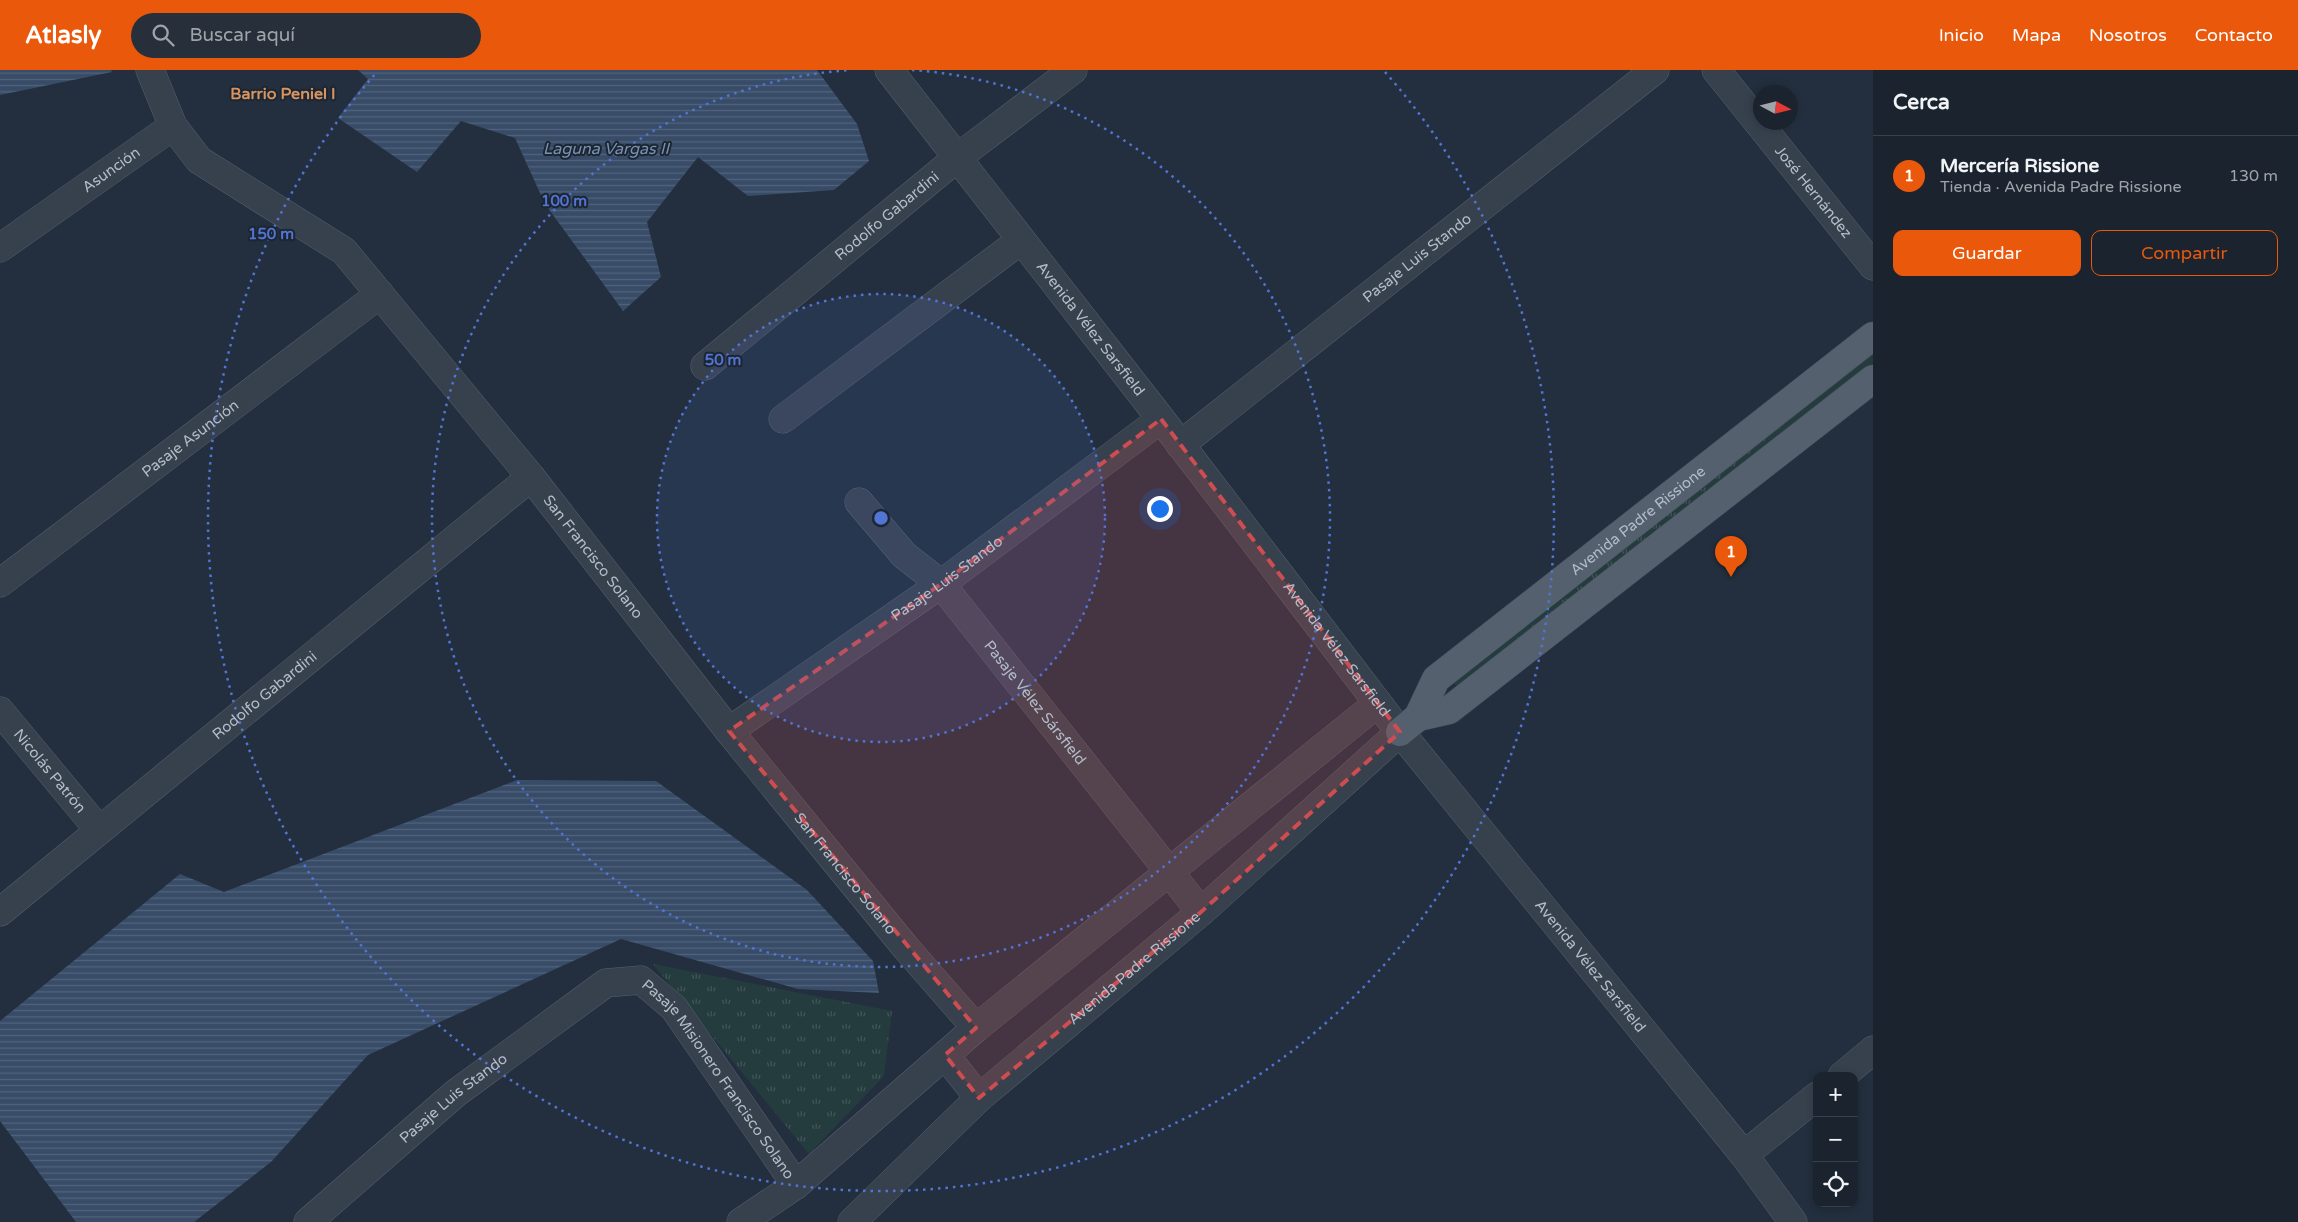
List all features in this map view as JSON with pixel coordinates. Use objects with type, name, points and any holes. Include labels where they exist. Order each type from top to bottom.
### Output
[{"type":"main road","name":"Avenida Padre Rissione","points":[[1409,724],[1436,679],[1873,336]]},
{"type":"main road","name":"Avenida Padre Rissione","points":[[1409,724],[1449,710],[1873,380]]},
{"type":"street","points":[[150,70],[173,126]]},
{"type":"street","name":"Avenida Vélez Sarsfield","points":[[889,70],[1161,419],[1378,702],[1409,724],[1744,1155],[1793,1222]]},
{"type":"street","name":"Rodolfo Gabardini","points":[[705,366],[957,158],[1073,70]]},
{"type":"street","name":"Pasaje Luis Stando","points":[[1180,445],[1655,70]]},
{"type":"street","name":"José Hernández","points":[[1716,70],[1873,266]]},
{"type":"street","name":"Asunción","points":[[0,248],[173,126]]},
{"type":"street","name":"San Francisco Solano","points":[[173,126],[199,160],[344,251],[531,477],[729,731],[906,948],[976,1028]]},
{"type":"street","points":[[783,419],[1022,240]]},
{"type":"street","name":"Pasaje Asunción","points":[[0,583],[380,294]]},
{"type":"street","name":"Pasaje Luis Stando","points":[[729,731],[941,584],[1161,419]]},
{"type":"street","name":"Rodolfo Gabardini","points":[[0,912],[531,477]]},
{"type":"street","name":"Pasaje Vélez Sársfield","points":[[859,502],[904,555],[941,584],[1202,912]]},
{"type":"street","points":[[741,1222],[796,1185],[976,1028],[1378,702]]},
{"type":"street","name":"Nicolás Patrón","points":[[0,711],[99,830]]},
{"type":"street","name":"Avenida Padre Rissione","points":[[852,1222],[979,1098],[1202,912],[1409,724]]},
{"type":"street","name":"Pasaje Misionero Francisco Solano","points":[[606,983],[641,980],[674,1008],[796,1185]]},
{"type":"street","name":"Pasaje Luis Stando","points":[[308,1222],[456,1093],[606,983]]},
{"type":"street","points":[[1847,1072],[1873,1050]]},
{"type":"street","points":[[944,1055],[979,1098]]},
{"type":"street","points":[[1744,1155],[1813,1099]]},
{"type":"highlighted area","points":[[1161,419],[1400,732],[1201,912],[979,1098],[945,1055],[976,1028],[729,731],[941,584]]},
{"type":"green space","points":[[1873,351],[1873,365],[1457,687],[1451,679]]},
{"type":"green space","points":[[653,964],[892,1011],[884,1076],[809,1154]]},
{"type":"water","points":[[0,70],[111,70],[112,72],[0,95]]},
{"type":"water","name":"Laguna Vargas II","points":[[358,70],[817,70],[857,124],[869,161],[834,190],[748,196],[698,157],[647,222],[661,277],[623,311],[545,204],[515,138],[461,121],[417,172],[338,118],[368,79]]},
{"type":"water","points":[[517,780],[656,781],[807,890],[873,961],[879,993],[798,989],[621,939],[368,1055],[271,1162],[194,1222],[76,1222],[0,1121],[0,1021],[180,874],[224,892]]},
{"type":"place","name":"Mercería Rissione","points":[[1731,577]]},
{"type":"district","name":"Barrio Peniel I","points":[[283,94]]}]
